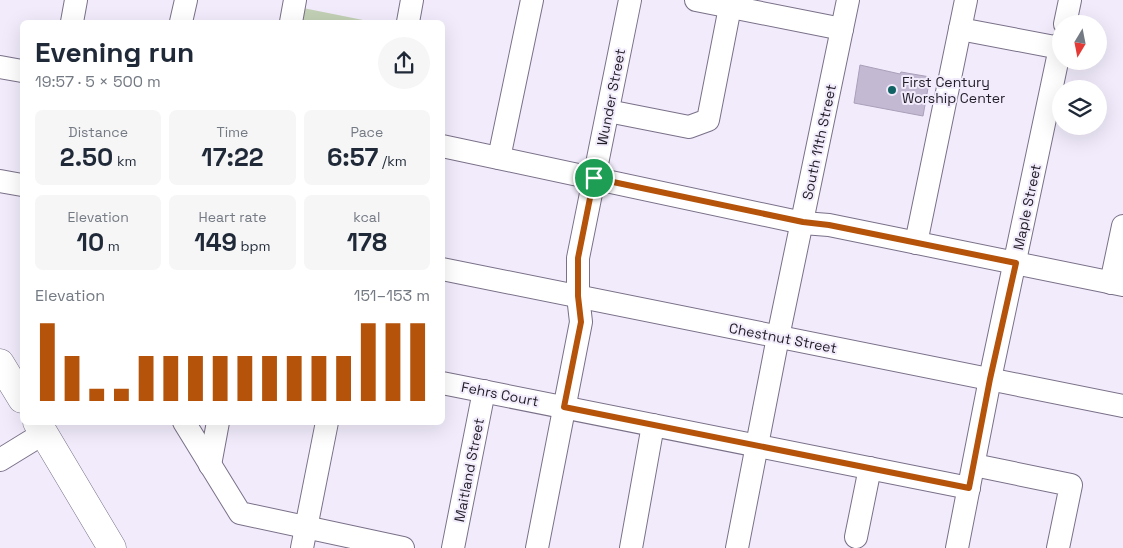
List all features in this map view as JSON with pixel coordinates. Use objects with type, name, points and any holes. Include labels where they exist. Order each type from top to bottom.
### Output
[{"type":"main road","points":[[0,363],[20,396]]},
{"type":"main road","points":[[40,428],[112,548]]},
{"type":"street","points":[[72,20],[76,0]]},
{"type":"street","points":[[181,20],[186,0]]},
{"type":"street","points":[[291,20],[295,0]]},
{"type":"street","points":[[408,20],[412,0]]},
{"type":"street","points":[[498,158],[532,0]]},
{"type":"street","name":"Wunder Street","points":[[537,548],[581,322],[578,296],[578,258],[630,0]]},
{"type":"street","points":[[696,0],[842,29]]},
{"type":"street","name":"South 11th Street","points":[[737,548],[778,337],[848,0]]},
{"type":"street","points":[[916,243],[966,0]]},
{"type":"street","points":[[1067,15],[1070,0]]},
{"type":"street","points":[[608,111],[689,127],[708,120],[730,7]]},
{"type":"street","points":[[960,29],[1052,44]]},
{"type":"street","points":[[0,67],[20,72]]},
{"type":"street","name":"Maple Street","points":[[957,548],[990,379],[1056,70]]},
{"type":"street","points":[[445,147],[803,222],[829,225],[1117,284],[1123,226]]},
{"type":"street","points":[[0,181],[20,186]]},
{"type":"street","name":"Chestnut Street","points":[[445,271],[1123,406]]},
{"type":"street","name":"Fehrs Court","points":[[445,384],[969,488]]},
{"type":"street","name":"Maitland Street","points":[[453,548],[484,392]]},
{"type":"street","points":[[186,425],[240,513],[300,540],[403,548]]},
{"type":"street","points":[[210,465],[217,425]]},
{"type":"street","points":[[300,540],[326,425]]},
{"type":"street","points":[[631,548],[653,425]]},
{"type":"street","points":[[0,460],[40,428]]},
{"type":"street","points":[[974,466],[1071,485],[1058,548]]},
{"type":"street","points":[[856,537],[870,468]]},
{"type":"green space","points":[[303,8],[363,20],[300,20]]},
{"type":"building","name":"First Century Worship Center","points":[[860,65],[900,74],[901,72],[930,77],[923,116],[854,103]]},
{"type":"place","name":"First Century Worship Center","points":[[892,90]]},
{"type":"route","points":[[594,178],[803,222],[829,225],[1016,263],[990,379],[969,488],[564,407],[581,322],[578,296],[578,258],[594,178]]}]
